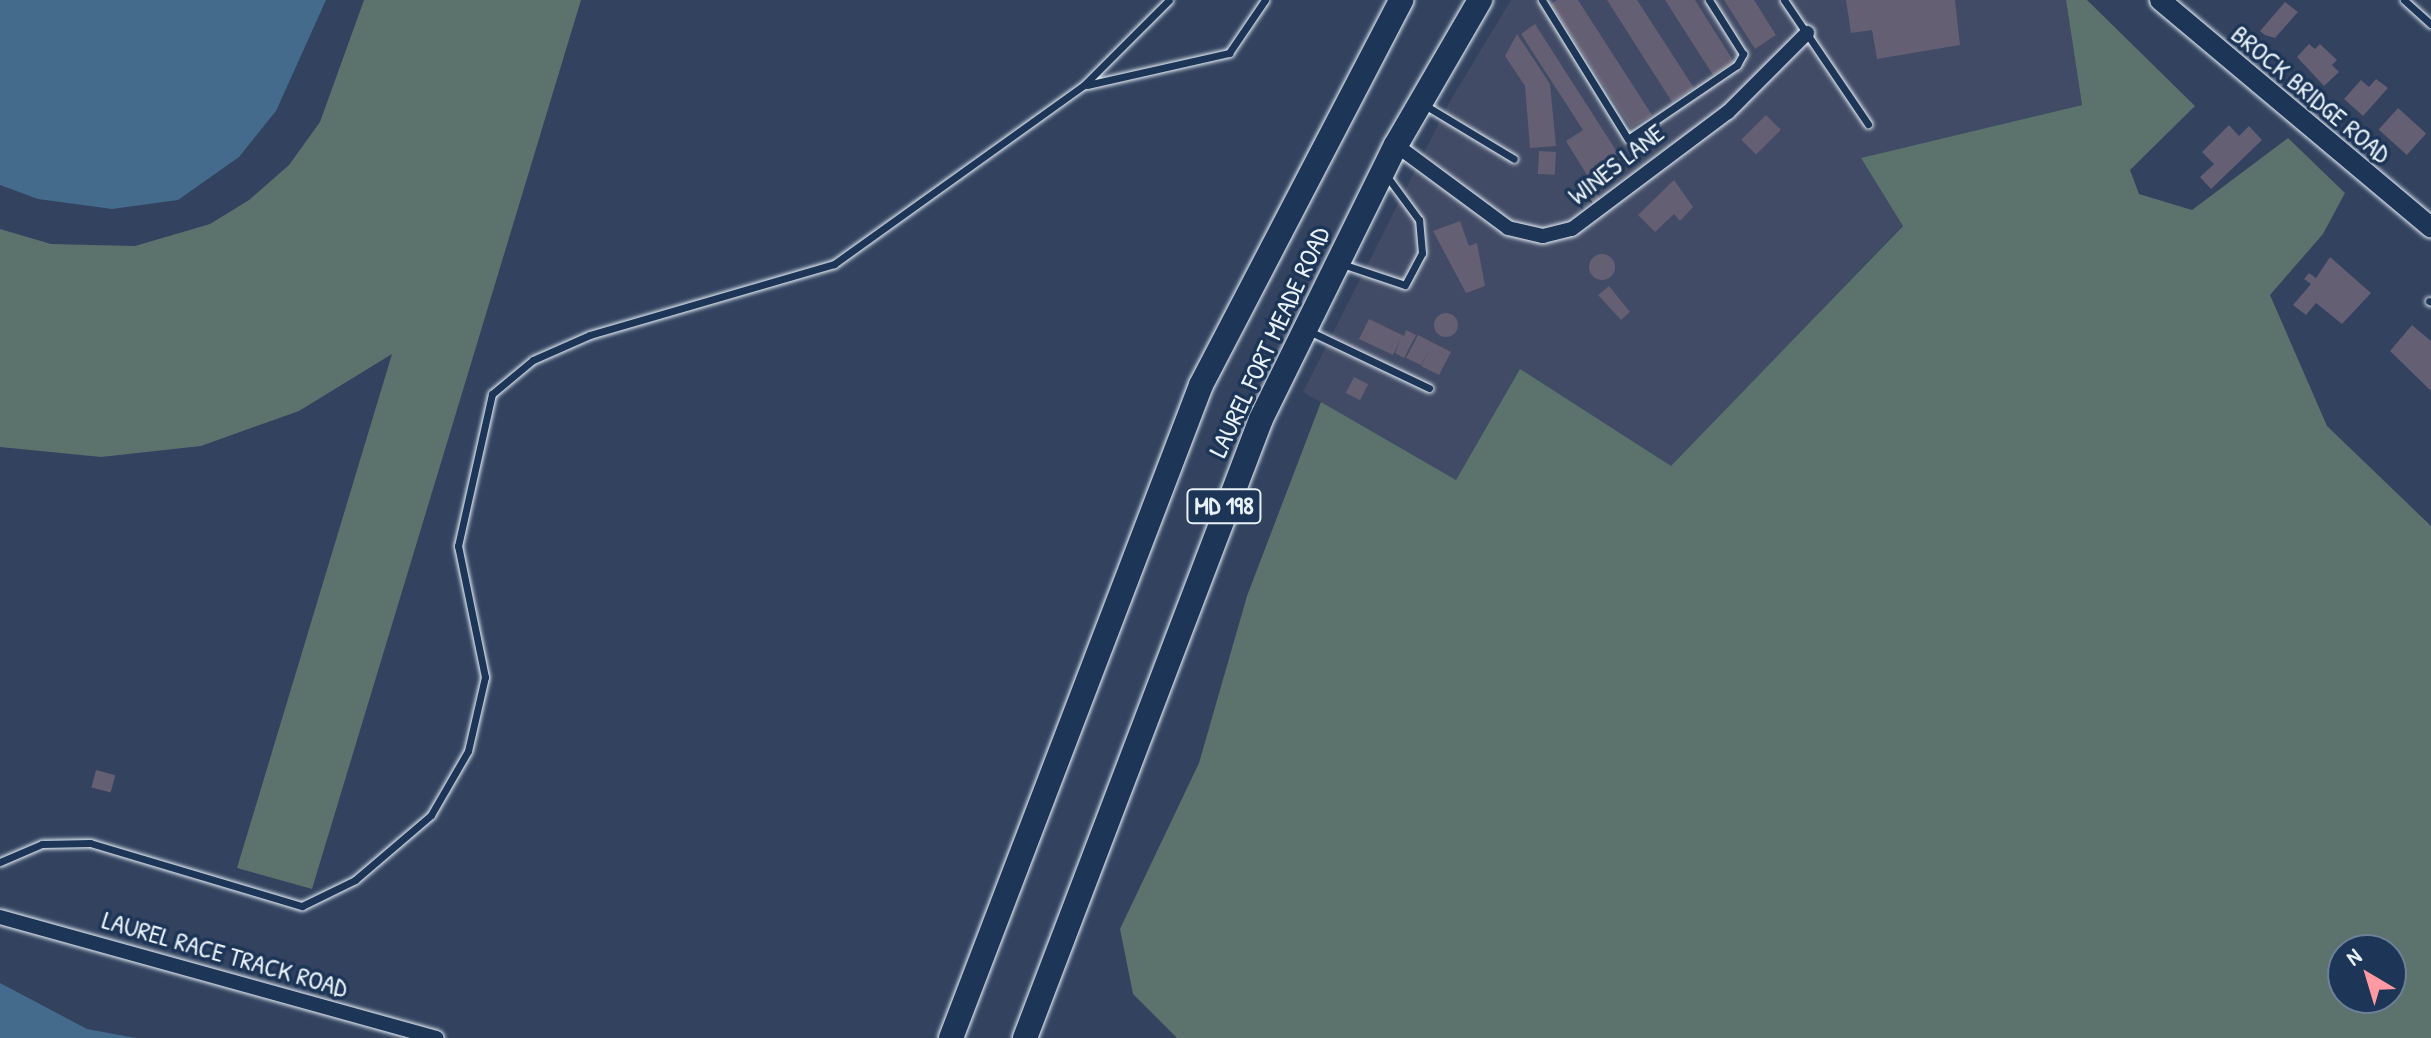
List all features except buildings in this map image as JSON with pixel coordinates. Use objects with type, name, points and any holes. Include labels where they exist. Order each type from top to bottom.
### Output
[{"type":"main road","name":"LAUREL FORT MEADE ROAD","points":[[951,1038],[1201,385],[1401,0]]},
{"type":"main road","name":"LAUREL FORT MEADE ROAD","points":[[1025,1038],[1211,538],[1336,262],[1396,145],[1480,0]]},
{"type":"street","name":"BROCK BRIDGE ROAD","points":[[2160,0],[2431,227]]},
{"type":"street","name":"WINES LANE","points":[[1396,145],[1508,228],[1543,236],[1572,229],[1728,112],[1807,33]]},
{"type":"street","name":"LAUREL RACE TRACK ROAD","points":[[0,917],[437,1038]]},
{"type":"lane","points":[[0,862],[42,844],[90,843],[302,906],[355,880],[431,815],[468,751],[485,677],[458,546],[492,394],[533,360],[590,335],[834,264],[1084,85],[1169,0]]},
{"type":"lane","points":[[1084,85],[1229,53],[1265,0]]},
{"type":"lane","points":[[1542,0],[1628,139],[1737,65],[1743,54],[1709,0]]},
{"type":"lane","points":[[1784,0],[1868,124]]},
{"type":"lane","points":[[2404,0],[2431,24]]},
{"type":"lane","points":[[1421,103],[1514,159]]},
{"type":"lane","points":[[1336,262],[1405,285],[1422,253],[1419,220],[1383,171]]},
{"type":"lane","points":[[1304,328],[1429,388]]},
{"type":"shaded area","points":[[0,0],[326,0],[276,111],[239,157],[178,200],[112,209],[38,199],[0,185]]},
{"type":"shaded area","points":[[1511,0],[2066,0],[2082,105],[1862,158],[1903,225],[1671,467],[1520,370],[1456,480],[1303,392],[1450,101]]},
{"type":"shaded area","points":[[0,983],[87,1029],[136,1038],[0,1038]]},
{"type":"green space","points":[[364,0],[581,0],[312,889],[237,868],[392,354],[299,411],[201,446],[101,457],[0,447],[0,229],[51,244],[135,246],[210,224],[249,200],[289,165],[320,122]]},
{"type":"green space","points":[[2066,0],[2087,0],[2195,106],[2130,170],[2139,194],[2192,210],[2288,138],[2345,193],[2323,234],[2270,295],[2327,426],[2431,526],[2431,1038],[1177,1038],[1133,994],[1120,929],[1199,763],[1247,596],[1321,402],[1456,480],[1520,369],[1671,466],[1903,226],[1861,158],[2082,105]]}]
